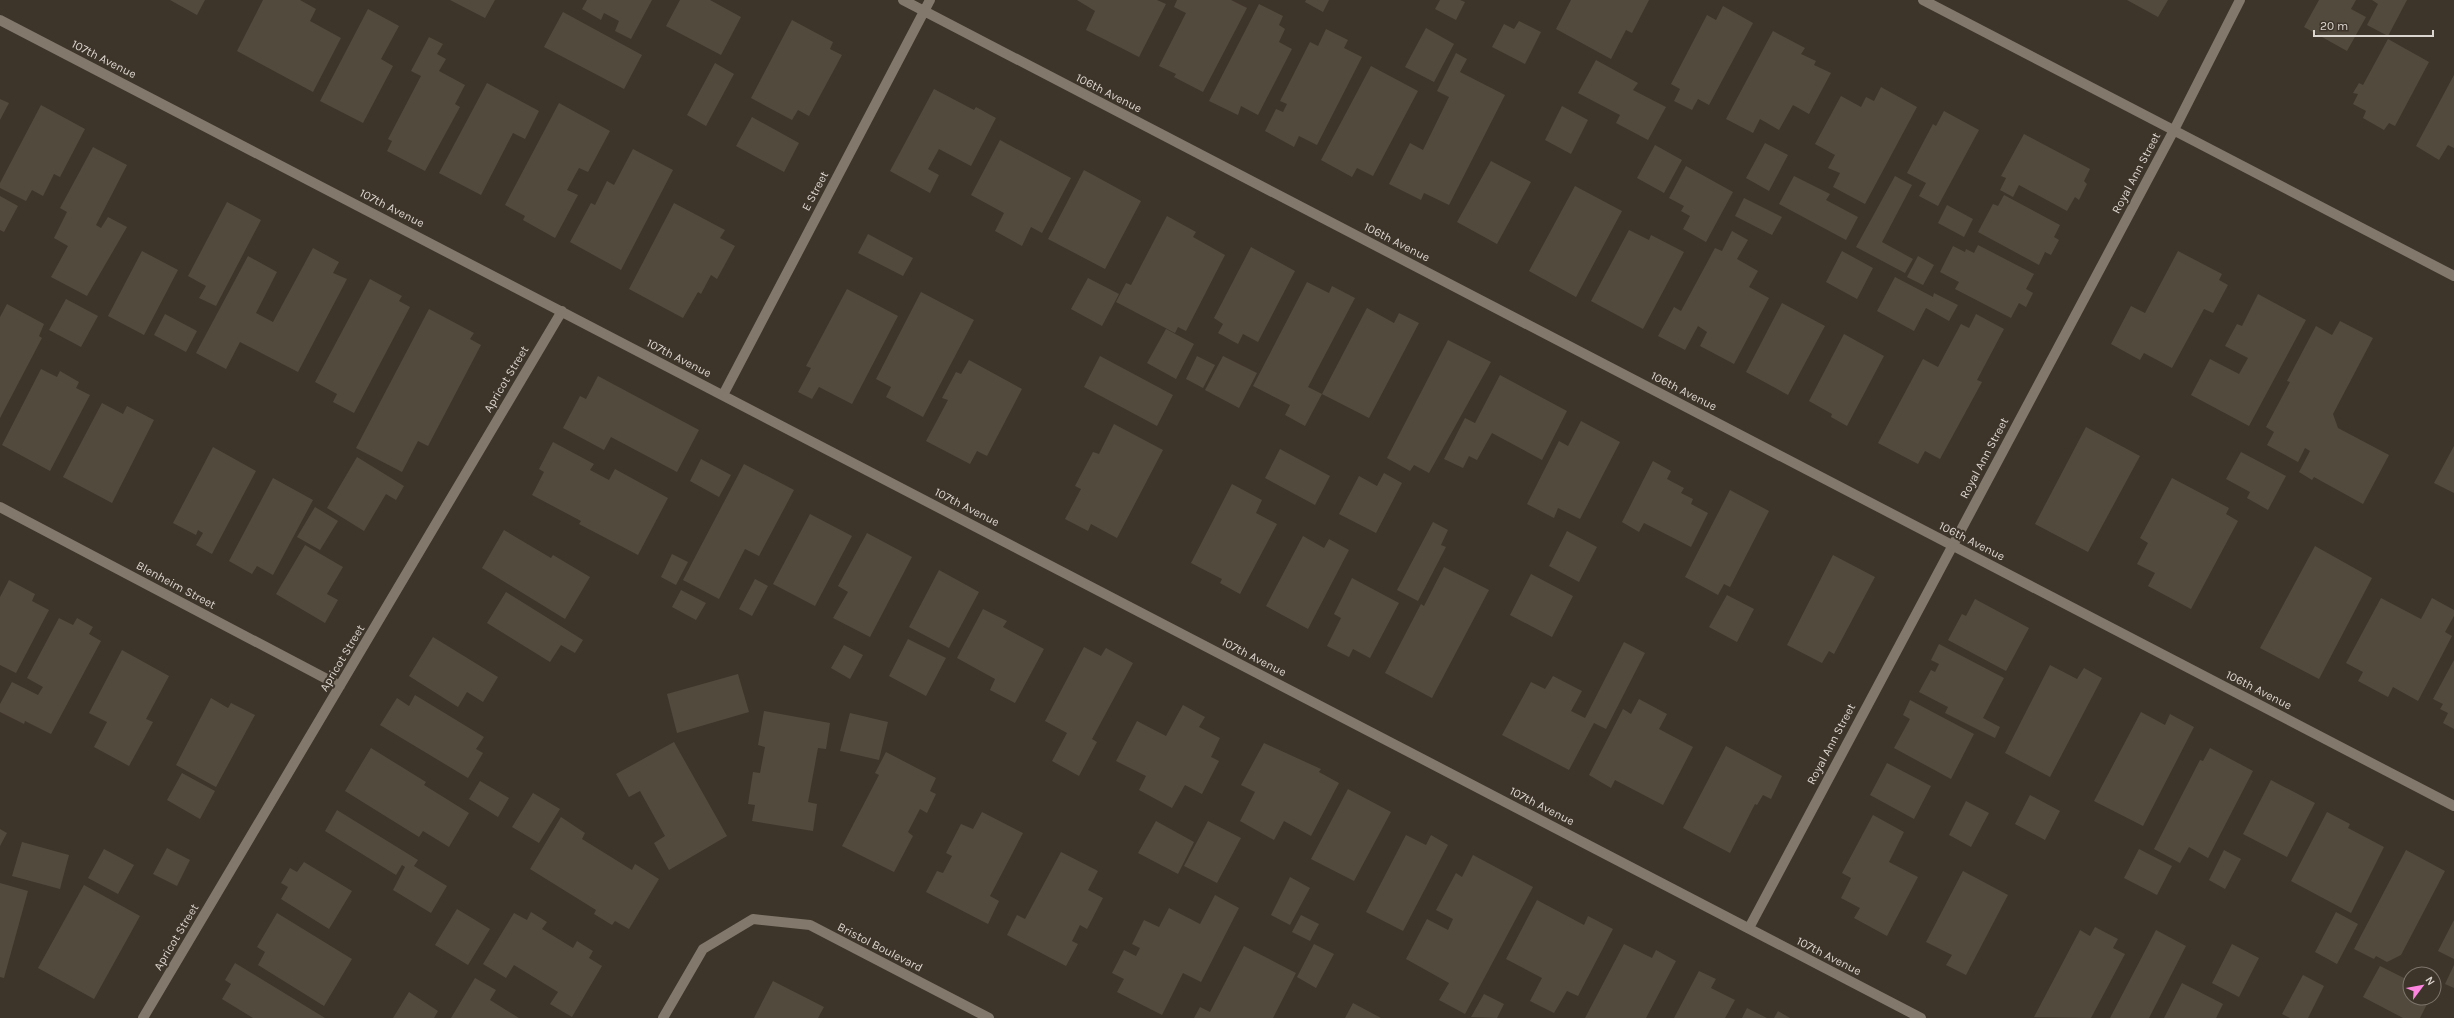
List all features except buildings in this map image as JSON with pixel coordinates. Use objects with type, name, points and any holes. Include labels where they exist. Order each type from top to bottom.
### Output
[{"type":"street","name":"106th Avenue","points":[[903,0],[2454,806]]},
{"type":"street","name":"E Street","points":[[723,395],[930,0]]},
{"type":"street","points":[[1923,0],[2454,276]]},
{"type":"street","name":"Royal Ann Street","points":[[1749,928],[2174,130],[2240,0]]},
{"type":"street","name":"107th Avenue","points":[[0,20],[1921,1018]]},
{"type":"street","name":"Apricot Street","points":[[143,1018],[562,311]]},
{"type":"street","name":"Blenheim Street","points":[[0,507],[340,686]]},
{"type":"street","name":"Bristol Boulevard","points":[[663,1018],[703,949],[752,919],[810,926],[988,1018]]}]
